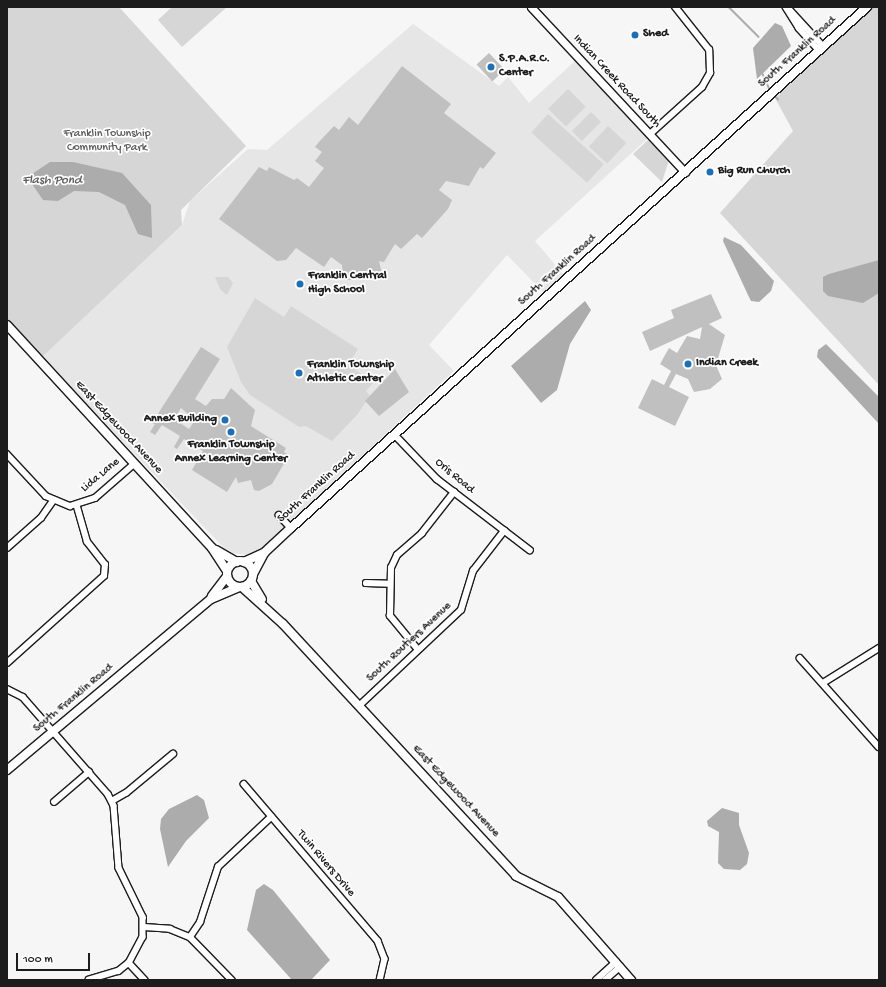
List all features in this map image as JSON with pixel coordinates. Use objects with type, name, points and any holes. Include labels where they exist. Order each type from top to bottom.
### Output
[{"type":"main road","name":"South Franklin Road","points":[[211,599],[227,573],[240,562],[264,552],[867,7]]},
{"type":"main road","name":"East Edgewood Avenue","points":[[7,325],[212,548]]},
{"type":"main road","points":[[212,548],[240,562],[252,578],[268,608]]},
{"type":"main road","points":[[212,548],[227,573],[231,584],[240,587],[268,608]]},
{"type":"main road","name":"South Franklin Road","points":[[7,770],[211,599],[240,587],[252,578],[264,552]]},
{"type":"main road","name":"East Edgewood Avenue","points":[[268,608],[516,876],[558,897],[631,980]]},
{"type":"street","name":"Indian Creek Road South","points":[[531,7],[685,172]]},
{"type":"street","points":[[650,134],[702,87],[710,73],[709,50],[675,7]]},
{"type":"street","points":[[787,7],[799,28],[821,48]]},
{"type":"street","name":"Oris Road","points":[[394,434],[428,471],[530,550]]},
{"type":"street","points":[[7,454],[53,501],[40,520],[7,548]]},
{"type":"street","name":"Lida Lane","points":[[53,501],[77,506],[95,498],[134,464]]},
{"type":"street","points":[[418,650],[392,621],[389,584],[394,559],[422,533],[454,492]]},
{"type":"street","points":[[7,663],[104,576],[105,565],[87,542],[77,506]]},
{"type":"street","points":[[279,515],[291,528]]},
{"type":"street","name":"South Routiers Avenue","points":[[359,706],[462,608],[473,571],[504,531]]},
{"type":"street","points":[[366,583],[389,584]]},
{"type":"street","points":[[822,683],[879,648]]},
{"type":"street","points":[[800,658],[879,747]]},
{"type":"street","points":[[7,690],[23,697],[54,731],[112,801],[119,868],[141,912],[144,927],[141,946],[129,963],[119,970],[89,980]]},
{"type":"street","points":[[112,801],[128,792],[173,754]]},
{"type":"street","points":[[54,802],[89,772]]},
{"type":"street","name":"Twin Rivers Drive","points":[[244,784],[378,942],[385,959],[380,980]]},
{"type":"street","points":[[190,937],[200,922],[218,867],[271,817]]},
{"type":"street","points":[[144,927],[170,929],[190,937],[232,980]]},
{"type":"street","points":[[129,963],[144,980]]},
{"type":"street","points":[[596,980],[618,964]]},
{"type":"street","points":[[605,980],[618,964]]},
{"type":"shaded area","name":"Franklin Central High School","points":[[413,24],[499,86],[508,77],[529,103],[575,61],[648,138],[535,241],[564,275],[544,293],[507,255],[429,345],[454,371],[259,551],[246,555],[233,553],[224,548],[42,357],[182,225],[190,201],[248,149],[267,150]]},
{"type":"green space","name":"Franklin Township Community Park","points":[[7,7],[119,7],[246,146],[181,210],[182,225],[39,360],[7,323]]},
{"type":"green space","points":[[172,7],[227,7],[182,47],[158,20]]},
{"type":"green space","points":[[873,7],[879,7],[879,385],[720,213],[793,131],[775,98]]},
{"type":"green space","points":[[568,89],[586,107],[566,126],[548,109]]},
{"type":"green space","points":[[591,112],[601,122],[582,141],[572,131]]},
{"type":"green space","points":[[548,114],[604,164],[587,183],[531,133]]},
{"type":"green space","points":[[608,126],[626,143],[607,164],[589,146]]},
{"type":"green space","points":[[649,139],[669,160],[662,182],[633,154]]},
{"type":"green space","points":[[215,277],[228,277],[233,283],[227,295],[220,289]]},
{"type":"green space","name":"Franklin Township Athletic Center","points":[[255,298],[284,317],[291,306],[358,349],[348,365],[374,382],[366,391],[370,396],[357,415],[332,441],[306,426],[299,427],[250,395],[241,382],[227,347]]},
{"type":"water","points":[[775,23],[782,26],[791,46],[757,79],[753,48]]},
{"type":"water","name":"Flash Pond","points":[[50,162],[73,162],[122,173],[151,205],[152,238],[138,234],[125,205],[99,192],[74,191],[58,201],[43,200],[32,184],[32,174]]},
{"type":"water","points":[[724,237],[741,245],[774,281],[771,291],[759,302],[751,301],[723,241]]},
{"type":"water","points":[[879,260],[879,293],[863,303],[828,296],[823,291],[823,277]]},
{"type":"water","points":[[585,301],[591,310],[570,344],[557,390],[541,403],[511,366]]},
{"type":"water","points":[[826,344],[879,397],[879,424],[817,357],[818,350]]},
{"type":"water","points":[[197,795],[204,800],[209,818],[186,841],[168,867],[160,829],[161,819],[169,809]]},
{"type":"water","points":[[722,808],[739,813],[739,825],[749,853],[747,864],[740,870],[724,869],[718,863],[719,832],[708,826],[707,821]]},
{"type":"water","points":[[264,884],[273,890],[330,960],[311,980],[292,980],[247,930],[256,890]]},
{"type":"building","name":"S.P.A.R.C. Center","points":[[489,53],[505,70],[492,81],[477,65]]},
{"type":"building","name":"Franklin Central High School","points":[[402,66],[451,104],[444,113],[496,153],[483,169],[480,167],[469,186],[446,181],[439,190],[452,200],[448,209],[422,238],[417,234],[401,249],[395,244],[384,262],[379,261],[383,278],[343,280],[342,265],[331,257],[324,267],[296,248],[286,260],[277,261],[219,219],[259,167],[267,171],[269,167],[294,180],[297,178],[309,187],[324,168],[315,161],[322,152],[315,147],[318,143],[334,126],[339,130],[349,117],[358,125]]},
{"type":"building","points":[[711,294],[722,318],[709,324],[725,335],[716,365],[722,379],[710,389],[694,392],[688,379],[676,374],[669,387],[689,397],[675,426],[638,408],[652,379],[664,385],[671,371],[660,364],[669,348],[677,353],[687,336],[700,339],[702,327],[650,351],[642,332],[674,318],[671,310]]},
{"type":"building","name":"Annex Building","points":[[201,347],[220,359],[195,399],[206,406],[212,399],[224,399],[231,388],[255,410],[251,426],[286,448],[284,452],[289,455],[272,484],[259,491],[254,490],[251,480],[238,483],[236,477],[227,492],[192,470],[203,451],[184,439],[177,449],[174,447],[180,436],[162,425],[155,435],[150,432],[155,424],[152,423]],"holes":[[[181,408],[195,420],[189,429],[174,419]]]},
{"type":"building","points":[[395,369],[409,392],[379,416],[365,401]]},
{"type":"waterway","points":[[729,7],[759,37]]},
{"type":"waterway","points":[[763,74],[770,90]]},
{"type":"waterway","points":[[774,95],[778,99]]},
{"type":"place","name":"Shed","points":[[635,35]]},
{"type":"place","name":"S.P.A.R.C. Center","points":[[491,67]]},
{"type":"place","name":"Big Run Church","points":[[710,172]]},
{"type":"place","name":"Franklin Central High School","points":[[300,284]]},
{"type":"place","name":"Indian Creek","points":[[688,364]]},
{"type":"place","name":"Franklin Township Athletic Center","points":[[299,373]]},
{"type":"place","name":"Annex Building","points":[[225,420]]},
{"type":"place","name":"Franklin Township Annex Learning Center","points":[[231,432]]}]
